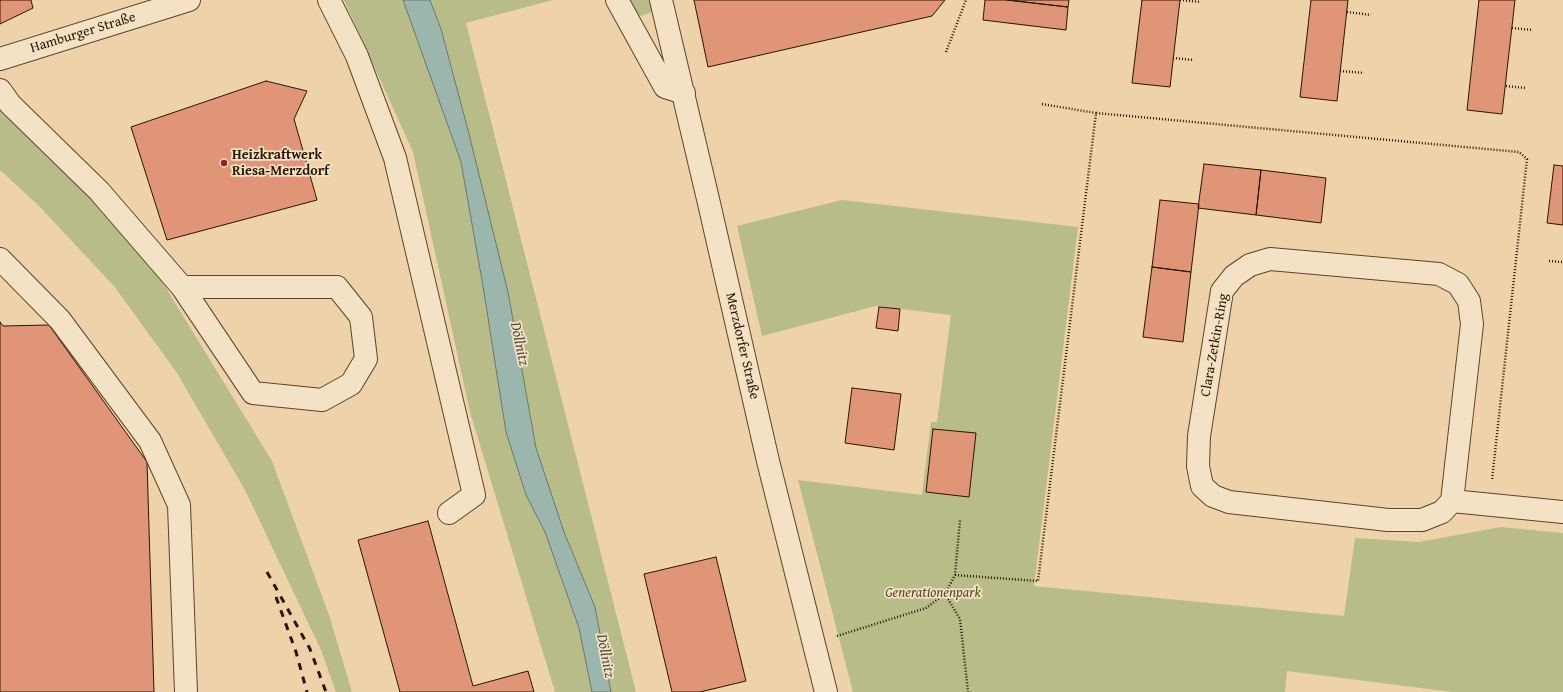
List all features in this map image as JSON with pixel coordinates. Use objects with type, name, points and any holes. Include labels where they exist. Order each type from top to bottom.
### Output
[{"type":"street","name":"Hamburger Straße","points":[[0,59],[189,0]]},
{"type":"street","points":[[329,0],[357,56],[394,158],[474,495],[450,513]]},
{"type":"street","points":[[617,0],[665,87],[684,93]]},
{"type":"street","name":"Merzdorfer Straße","points":[[661,0],[684,93],[768,461],[826,692]]},
{"type":"street","points":[[0,90],[10,104],[99,191],[182,287],[253,393],[322,400],[351,384],[366,359],[361,317],[337,287],[182,287]]},
{"type":"street","name":"Clara-Zetkin-Ring","points":[[1270,259],[1439,274],[1458,284],[1469,301],[1472,324],[1452,501],[1442,512],[1422,520],[1388,520],[1229,502],[1212,496],[1202,486],[1198,466],[1199,436],[1222,291],[1234,276],[1250,265],[1270,259]]},
{"type":"street","points":[[0,260],[60,320],[150,441],[180,505],[186,692]]},
{"type":"street","points":[[1452,501],[1563,512]]},
{"type":"path","points":[[946,52],[966,0]]},
{"type":"path","points":[[1180,0],[1201,2]]},
{"type":"path","points":[[1347,12],[1371,15]]},
{"type":"path","points":[[1512,28],[1533,30]]},
{"type":"path","points":[[1173,58],[1194,60]]},
{"type":"path","points":[[1340,71],[1364,73]]},
{"type":"path","points":[[1506,86],[1526,88]]},
{"type":"path","points":[[1042,104],[1096,112]]},
{"type":"path","points":[[1549,261],[1563,262]]},
{"type":"path","points":[[814,644],[926,608],[946,594],[955,575],[960,520]]},
{"type":"path","points":[[955,575],[1038,581]]},
{"type":"path","points":[[946,594],[960,619],[968,692]]},
{"type":"green space","points":[[344,0],[403,0],[461,162],[483,286],[526,495],[545,532],[579,628],[592,692],[555,692],[470,412],[413,152]]},
{"type":"green space","points":[[430,0],[553,0],[466,23],[636,692],[611,692],[595,607],[564,532],[536,448],[508,292],[469,134],[441,29]]},
{"type":"green space","points":[[630,0],[649,0],[652,12],[638,17]]},
{"type":"green space","points":[[0,111],[142,249],[272,461],[329,615],[352,692],[336,692],[321,650],[245,490],[177,373],[114,286],[38,205],[0,170]]},
{"type":"green space","name":"Generationenpark","points":[[842,200],[1078,227],[1034,586],[1344,616],[1355,538],[1419,542],[1501,527],[1563,533],[1563,692],[1452,692],[1287,671],[1285,692],[853,692],[798,480],[922,495],[931,422],[937,422],[951,315],[876,306],[762,336],[737,226]]},
{"type":"water","points":[[403,0],[430,0],[441,29],[469,134],[508,292],[536,448],[564,532],[595,607],[611,692],[592,692],[579,628],[545,532],[526,495],[506,432],[483,286],[461,162]]},
{"type":"building","points":[[0,0],[31,0],[33,8],[0,24]]},
{"type":"building","points":[[694,0],[945,0],[932,16],[708,67]]},
{"type":"building","points":[[985,0],[1007,0],[1068,7],[1066,30],[983,20]]},
{"type":"building","points":[[1007,0],[1069,0],[1068,7]]},
{"type":"building","points":[[1142,0],[1180,0],[1170,87],[1132,83]]},
{"type":"building","points":[[1311,0],[1348,0],[1337,101],[1300,97]]},
{"type":"building","points":[[1479,0],[1515,0],[1502,114],[1467,110]]},
{"type":"building","name":"Heizkraftwerk Riesa-Merzdorf","points":[[266,81],[307,91],[294,119],[317,200],[167,240],[131,127]]},
{"type":"building","points":[[1204,164],[1261,170],[1256,215],[1198,208]]},
{"type":"building","points":[[1554,165],[1563,166],[1563,225],[1547,223]]},
{"type":"building","points":[[1261,170],[1326,178],[1321,223],[1256,215]]},
{"type":"building","points":[[1160,200],[1199,204],[1191,272],[1152,267]]},
{"type":"building","points":[[1152,267],[1191,272],[1183,342],[1143,337]]},
{"type":"building","points":[[879,307],[900,309],[898,331],[876,328]]},
{"type":"building","points":[[0,322],[3,326],[49,325],[147,462],[154,692],[0,692]]},
{"type":"building","points":[[852,388],[901,394],[894,450],[845,443]]},
{"type":"building","points":[[933,429],[976,433],[969,497],[926,492]]},
{"type":"building","points":[[428,521],[473,686],[528,671],[534,692],[400,692],[358,540]]},
{"type":"building","points":[[716,557],[746,681],[700,692],[672,692],[644,574]]},
{"type":"railway","points":[[267,572],[310,649],[326,692]]},
{"type":"railway","points":[[276,597],[296,652],[307,692]]},
{"type":"place","name":"Heizkraftwerk Riesa-Merzdorf","points":[[224,163]]},
{"type":"water label","name":"Döllnitz","points":[[519,344]]},
{"type":"water label","name":"Döllnitz","points":[[605,656]]}]
